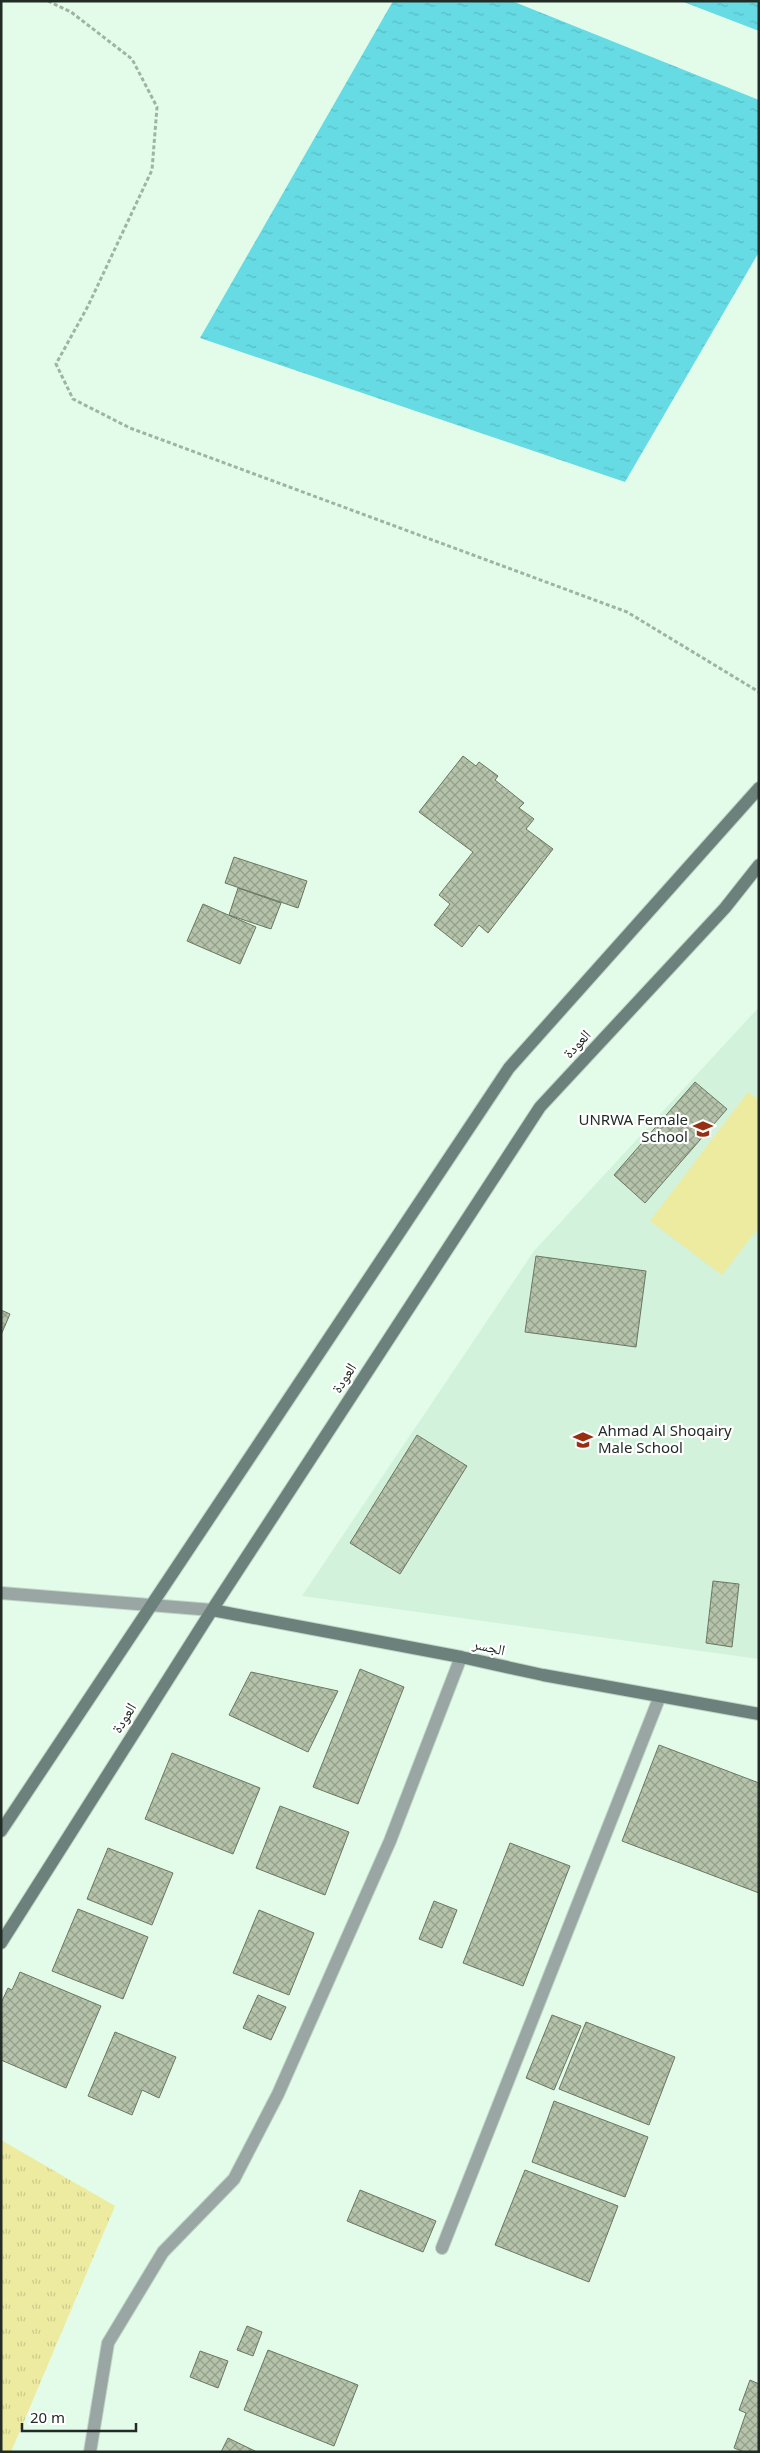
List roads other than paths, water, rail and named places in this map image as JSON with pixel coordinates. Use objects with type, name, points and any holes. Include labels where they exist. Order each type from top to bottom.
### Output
[{"type":"main road","points":[[1,1831],[149,1606],[509,1068],[759,788]]},
{"type":"main road","name":"العودة","points":[[1,1943],[212,1610],[540,1107],[726,908],[759,865]]},
{"type":"main road","name":"الجسر","points":[[212,1610],[461,1657],[542,1675],[759,1714]]},
{"type":"street","points":[[1,1593],[212,1610]]},
{"type":"street","points":[[90,2452],[108,2343],[163,2252],[234,2179],[278,2094],[390,1841],[461,1657]]},
{"type":"street","points":[[442,2248],[660,1696]]},
{"type":"water","points":[[393,1],[512,1],[759,100],[759,252],[625,482],[200,338]]},
{"type":"water","points":[[681,1],[759,1],[759,31]]},
{"type":"place","name":"UNRWA Female School","points":[[703,1129]]},
{"type":"place","name":"Ahmad Al Shoqairy Male School","points":[[583,1440]]}]
